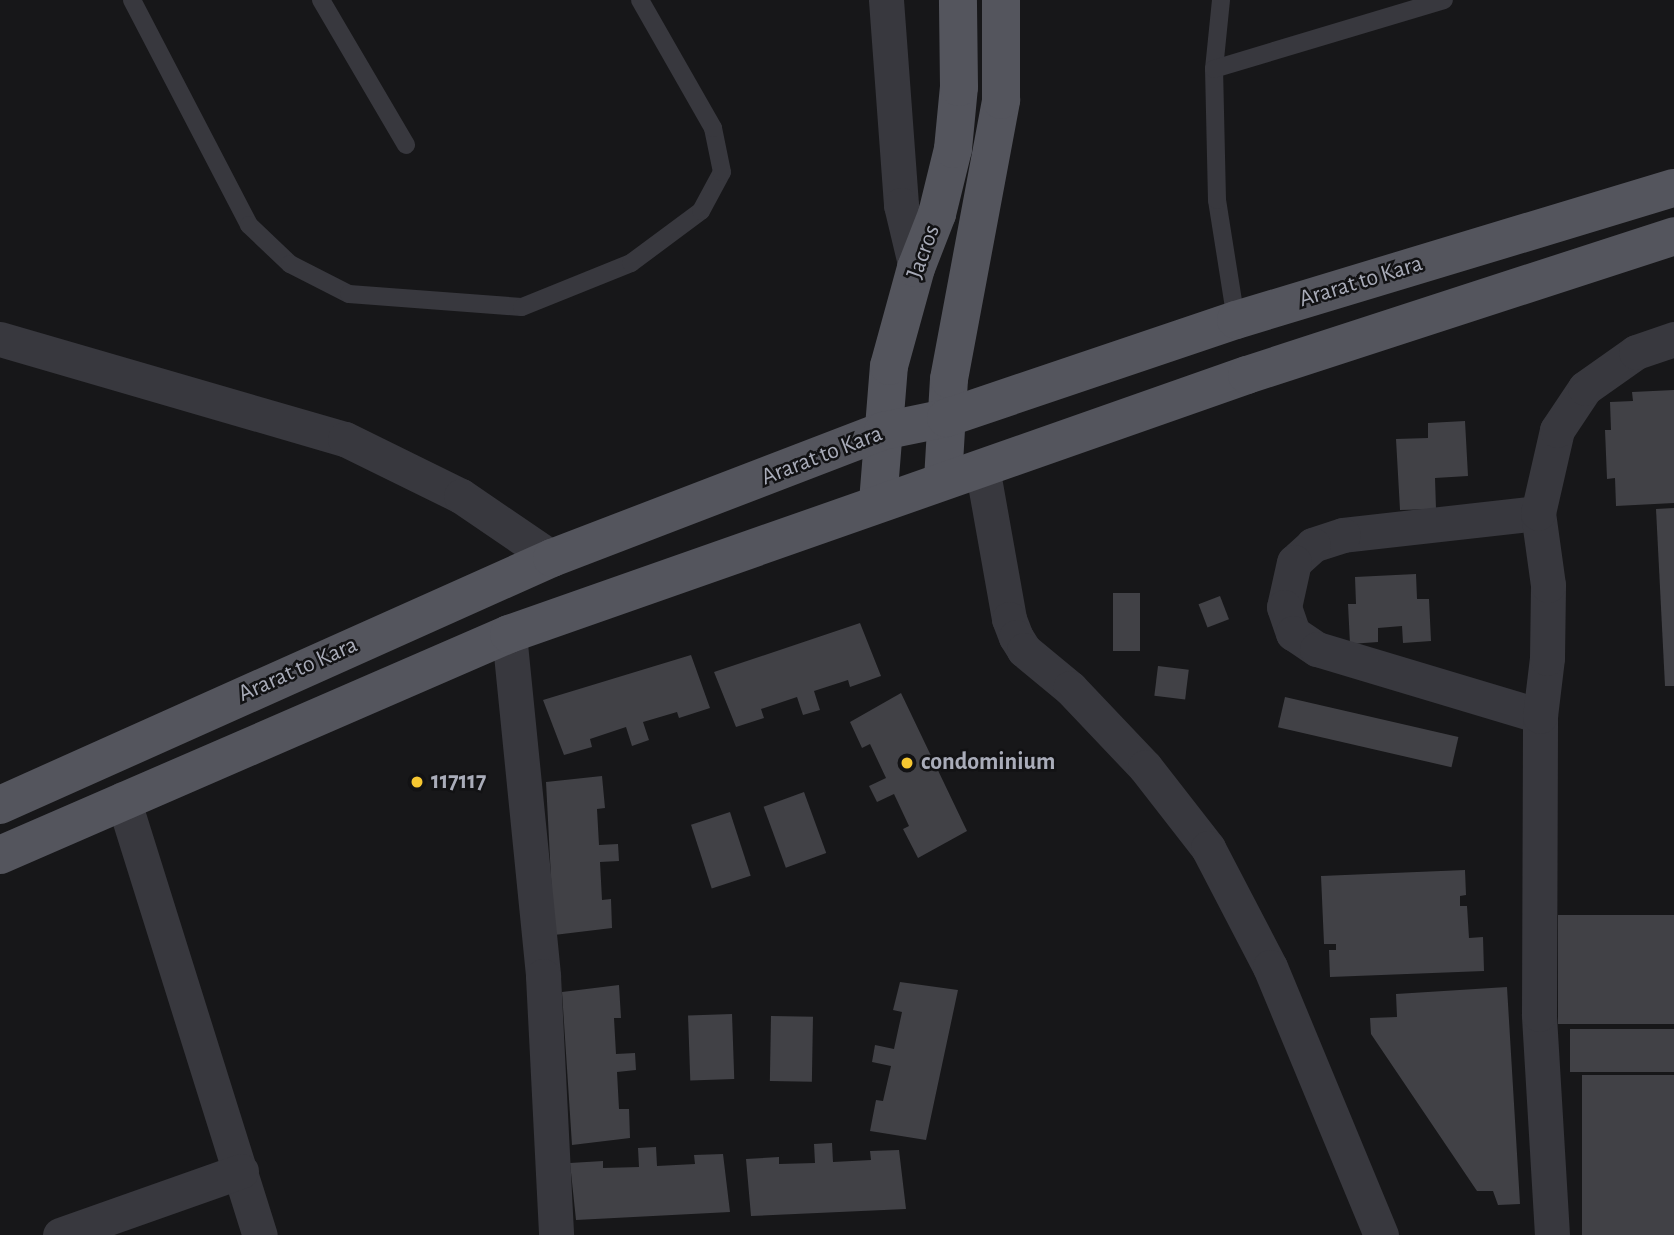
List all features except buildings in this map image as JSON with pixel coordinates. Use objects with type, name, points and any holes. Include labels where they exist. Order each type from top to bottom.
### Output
[{"type":"main road","name":"Jacros","points":[[878,502],[889,366],[916,268],[937,214],[953,149],[959,87],[958,0]]},
{"type":"main road","name":"Jacros","points":[[943,480],[948,379],[1001,100],[1001,0]]},
{"type":"main road","name":"Ararat to Kara","points":[[0,805],[552,558],[883,431],[946,418],[1236,320],[1674,188]]},
{"type":"main road","name":"Ararat to Kara","points":[[0,855],[123,799],[509,634],[659,584],[878,502],[1247,375],[1674,236]]},
{"type":"street","points":[[887,0],[901,205],[916,268]]},
{"type":"street","points":[[0,339],[345,439],[461,496],[552,558]]},
{"type":"street","points":[[1552,1235],[1538,1014],[1540,716],[1547,659],[1548,585],[1538,513],[1556,430],[1585,388],[1636,352],[1674,339]]},
{"type":"street","points":[[982,467],[1009,619],[1016,637],[1024,650],[1070,688],[1145,766],[1208,848],[1270,967],[1381,1235]]},
{"type":"street","points":[[1538,513],[1343,535],[1313,545],[1294,562],[1284,607],[1293,633],[1317,649],[1540,716]]},
{"type":"street","points":[[509,634],[543,976],[556,1235]]},
{"type":"street","points":[[123,799],[260,1235]]},
{"type":"street","points":[[60,1235],[241,1171]]},
{"type":"lane","points":[[132,0],[249,225],[290,264],[349,294],[522,307],[631,263],[701,211],[722,172],[713,128],[640,0]]},
{"type":"lane","points":[[321,0],[406,145]]},
{"type":"lane","points":[[1221,0],[1214,69],[1217,200],[1236,320]]},
{"type":"lane","points":[[1214,69],[1444,0]]},
{"type":"place","name":"condominium","points":[[907,763]]},
{"type":"place","name":"117117","points":[[417,782]]}]
